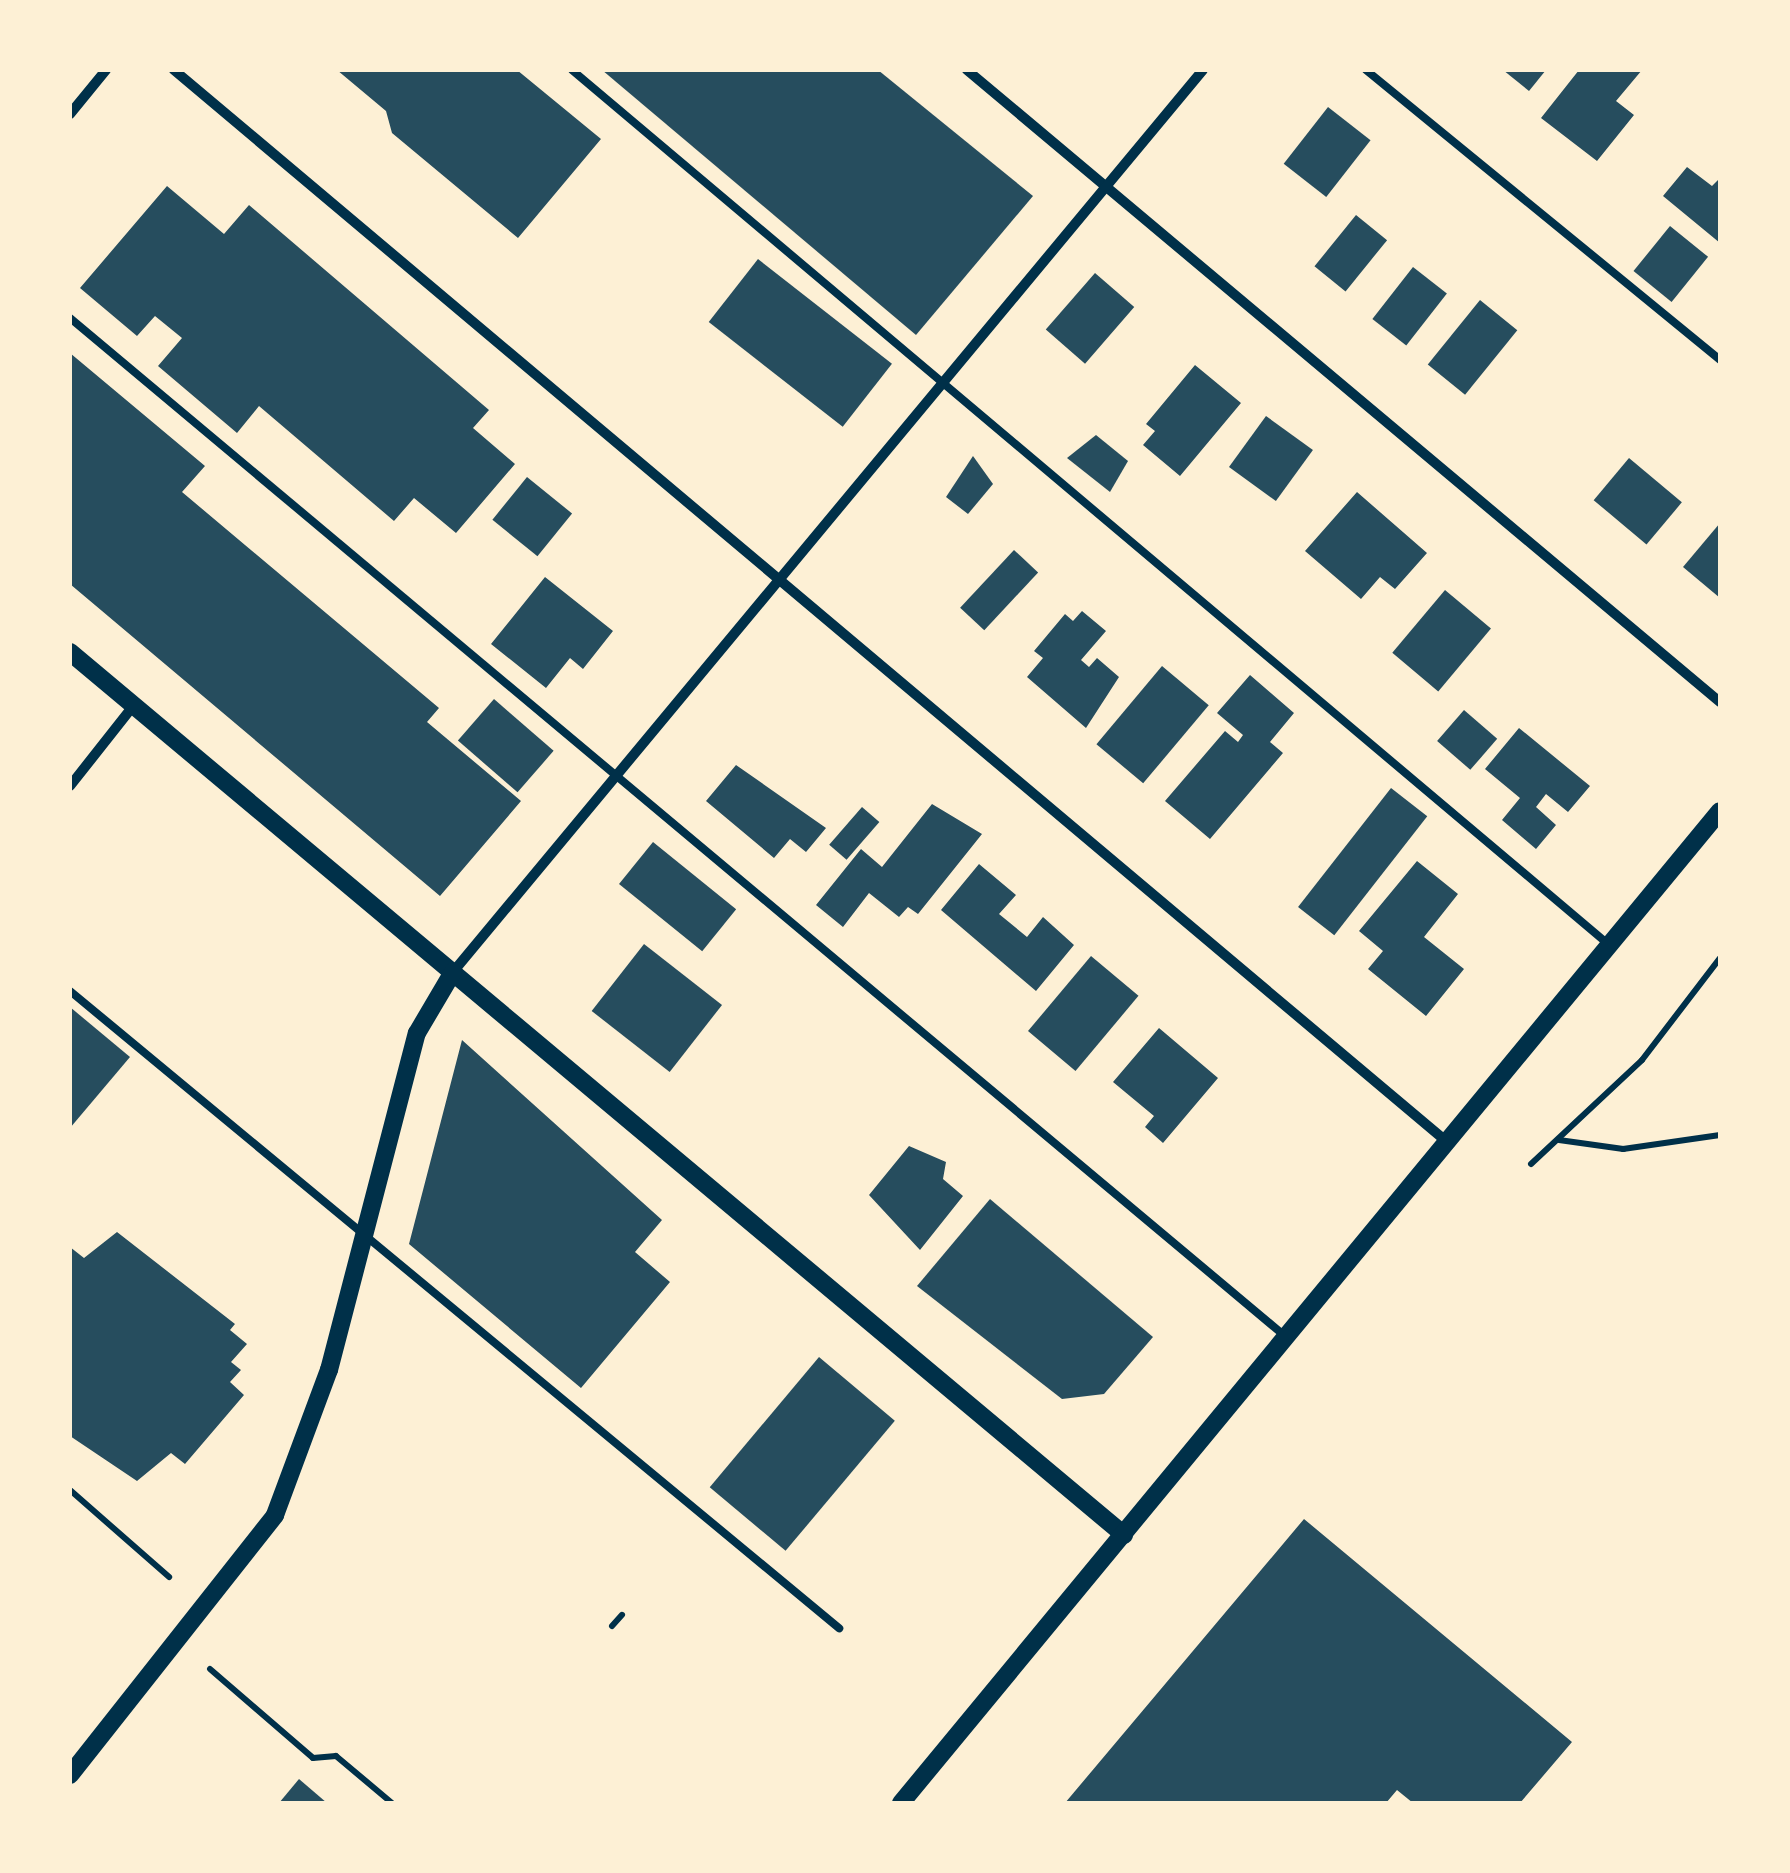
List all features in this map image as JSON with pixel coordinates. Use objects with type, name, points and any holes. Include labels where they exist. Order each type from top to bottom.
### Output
[{"type":"street","points":[[70,114],[106,70]]},
{"type":"street","points":[[174,70],[1446,1141]]},
{"type":"street","points":[[967,70],[1720,702]]},
{"type":"street","points":[[70,1775],[274,1514],[366,1233],[416,1033],[452,972],[1203,70]]},
{"type":"street","points":[[70,652],[1124,1534]]},
{"type":"street","points":[[70,786],[134,706]]},
{"type":"street","points":[[901,1803],[1720,810]]},
{"type":"lane","points":[[572,70],[946,381],[1610,946]]},
{"type":"lane","points":[[1366,70],[1720,360]]},
{"type":"lane","points":[[70,318],[618,772],[1286,1338]]},
{"type":"lane","points":[[70,992],[839,1628]]},
{"type":"path","points":[[1532,1164],[1642,1060],[1720,958]]},
{"type":"path","points":[[1558,1140],[1623,1149],[1720,1135]]},
{"type":"path","points":[[70,1490],[169,1577]]},
{"type":"path","points":[[612,1626],[622,1615]]},
{"type":"path","points":[[210,1669],[313,1758],[336,1756],[392,1803]]},
{"type":"building","points":[[337,70],[517,70],[601,139],[518,238],[392,133],[386,111]]},
{"type":"building","points":[[602,70],[878,70],[1033,196],[916,335]]},
{"type":"building","points":[[1503,70],[1546,70],[1529,91]]},
{"type":"building","points":[[1579,70],[1642,70],[1616,101],[1634,115],[1597,161],[1541,118]]},
{"type":"building","points":[[1328,107],[1371,140],[1326,197],[1284,164]]},
{"type":"building","points":[[1687,167],[1712,186],[1720,178],[1720,243],[1663,196]]},
{"type":"building","points":[[167,186],[224,234],[249,205],[489,410],[473,428],[515,464],[456,533],[414,498],[394,521],[259,406],[237,433],[158,366],[182,338],[155,316],[137,336],[80,288]]},
{"type":"building","points":[[1356,215],[1387,240],[1346,291],[1314,266]]},
{"type":"building","points":[[1670,226],[1708,257],[1672,302],[1633,271]]},
{"type":"building","points":[[758,259],[892,364],[843,427],[709,322]]},
{"type":"building","points":[[1413,267],[1447,293],[1406,345],[1372,319]]},
{"type":"building","points":[[1095,273],[1134,307],[1085,364],[1046,330]]},
{"type":"building","points":[[1480,300],[1517,330],[1465,395],[1428,365]]},
{"type":"building","points":[[70,353],[205,466],[182,492],[439,708],[427,722],[521,801],[440,896],[70,584]]},
{"type":"building","points":[[1195,365],[1241,403],[1180,476],[1143,445],[1155,431],[1146,424]]},
{"type":"building","points":[[1266,416],[1313,450],[1276,501],[1229,467]]},
{"type":"building","points":[[1096,435],[1128,461],[1110,492],[1067,458]]},
{"type":"building","points":[[973,456],[993,484],[968,514],[946,497]]},
{"type":"building","points":[[1629,458],[1682,502],[1647,544],[1594,500]]},
{"type":"building","points":[[527,477],[572,514],[537,556],[492,520]]},
{"type":"building","points":[[1357,492],[1427,553],[1395,589],[1380,577],[1361,599],[1305,551]]},
{"type":"building","points":[[1720,523],[1720,598],[1683,567]]},
{"type":"building","points":[[1014,550],[1038,573],[984,630],[960,608]]},
{"type":"building","points":[[545,577],[613,631],[583,669],[570,658],[546,688],[491,644]]},
{"type":"building","points":[[1445,590],[1491,629],[1438,691],[1392,653]]},
{"type":"building","points":[[1082,611],[1106,631],[1081,660],[1089,667],[1097,658],[1119,677],[1086,728],[1027,677],[1043,658],[1034,651],[1065,614],[1073,621]]},
{"type":"building","points":[[1162,666],[1209,705],[1143,783],[1096,744]]},
{"type":"building","points":[[1250,675],[1294,713],[1270,742],[1283,753],[1210,839],[1165,801],[1225,731],[1238,742],[1243,735],[1217,713]]},
{"type":"building","points":[[494,699],[554,751],[518,792],[458,741]]},
{"type":"building","points":[[1464,710],[1497,739],[1470,770],[1437,741]]},
{"type":"building","points":[[1519,728],[1590,786],[1568,812],[1546,794],[1536,807],[1556,825],[1536,849],[1502,820],[1520,798],[1485,769]]},
{"type":"building","points":[[736,765],[826,828],[806,852],[790,839],[774,858],[706,801]]},
{"type":"building","points":[[1391,788],[1427,816],[1334,935],[1298,907]]},
{"type":"building","points":[[932,804],[982,834],[918,914],[908,907],[899,917],[869,893],[843,927],[816,905],[861,849],[882,867]]},
{"type":"building","points":[[862,807],[879,822],[847,860],[829,845]]},
{"type":"building","points":[[653,842],[736,909],[702,951],[619,884]]},
{"type":"building","points":[[1417,861],[1458,894],[1424,937],[1464,969],[1426,1016],[1368,969],[1383,951],[1359,931]]},
{"type":"building","points":[[979,864],[1016,895],[999,914],[1027,937],[1043,917],[1074,945],[1036,991],[941,910]]},
{"type":"building","points":[[644,944],[722,1005],[670,1072],[592,1011]]},
{"type":"building","points":[[1091,956],[1138,996],[1076,1071],[1028,1031]]},
{"type":"building","points":[[70,1007],[130,1057],[70,1128]]},
{"type":"building","points":[[1159,1028],[1218,1078],[1163,1143],[1145,1127],[1154,1116],[1113,1082]]},
{"type":"building","points":[[462,1040],[662,1220],[635,1252],[670,1282],[581,1388],[409,1244]]},
{"type":"building","points":[[909,1146],[946,1162],[943,1179],[963,1196],[920,1250],[869,1195]]},
{"type":"building","points":[[990,1199],[1153,1337],[1104,1394],[1062,1399],[917,1286]]},
{"type":"building","points":[[117,1232],[235,1324],[230,1330],[247,1344],[231,1362],[241,1370],[230,1382],[244,1395],[185,1464],[171,1453],[137,1481],[70,1436],[70,1247],[84,1258]]},
{"type":"building","points":[[819,1357],[895,1421],[786,1551],[710,1487]]},
{"type":"building","points":[[1304,1519],[1572,1742],[1520,1803],[1413,1803],[1397,1790],[1386,1803],[1065,1803]]},
{"type":"building","points":[[299,1779],[327,1803],[279,1803]]}]
